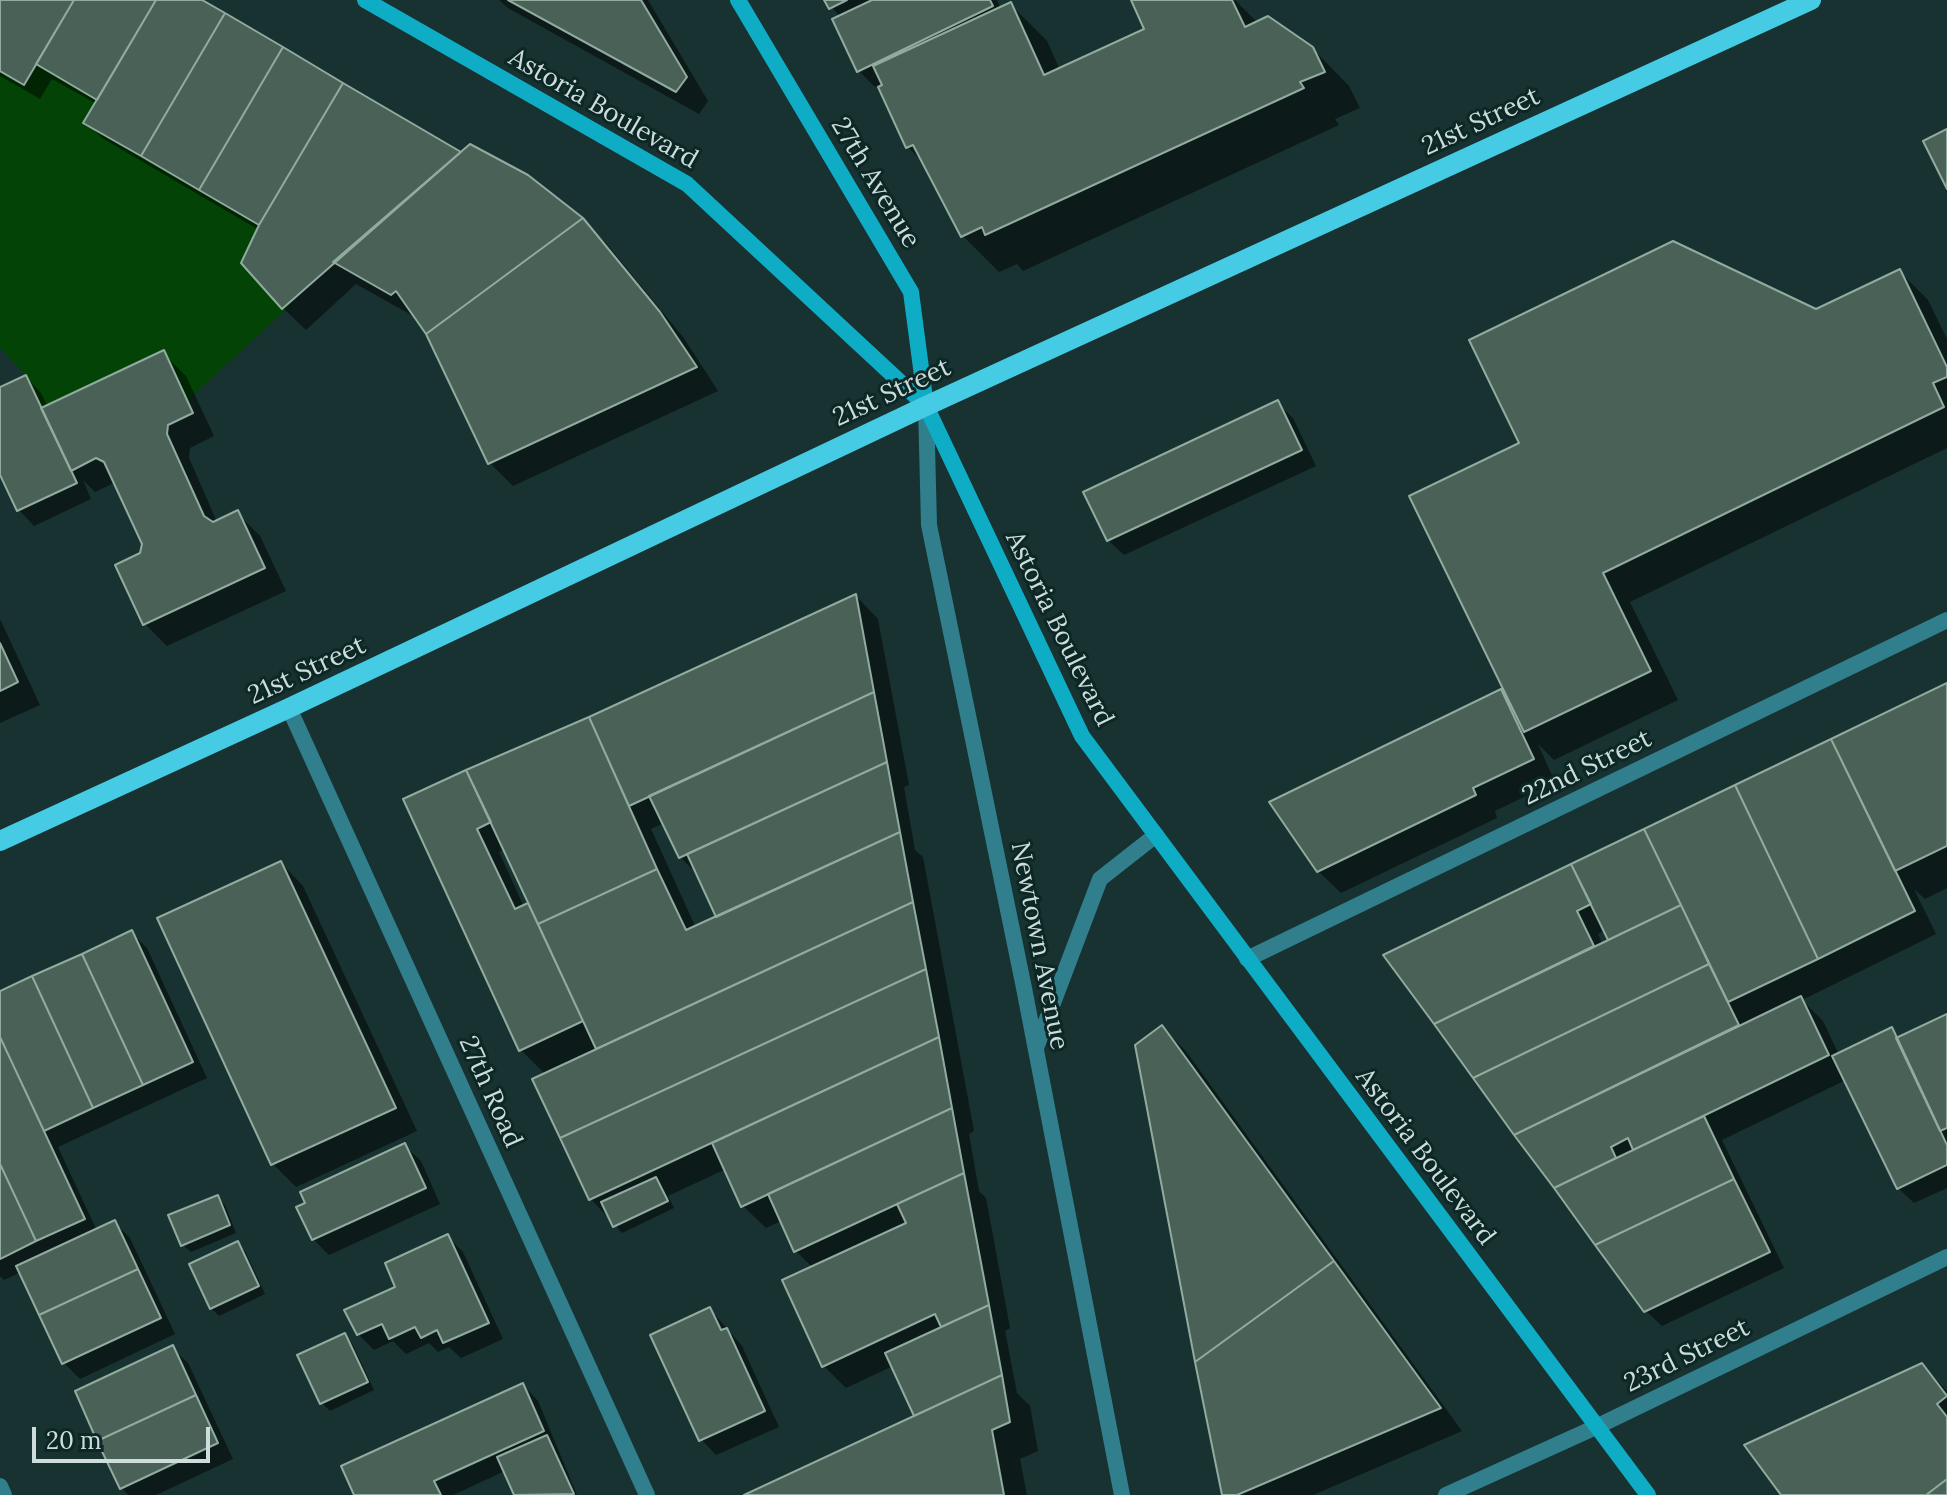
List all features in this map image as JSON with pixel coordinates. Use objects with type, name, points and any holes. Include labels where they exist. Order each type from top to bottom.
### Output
[{"type":"main road","name":"Astoria Boulevard","points":[[365,0],[687,184],[926,406],[1082,736],[1648,1495]]},
{"type":"main road","name":"27th Avenue","points":[[738,0],[911,292],[926,406]]},
{"type":"main road","name":"21st Street","points":[[0,841],[289,708],[926,406],[1811,0]]},
{"type":"street","name":"Newtown Avenue","points":[[926,406],[929,525],[1036,1050],[1122,1495]]},
{"type":"street","name":"22nd Street","points":[[1247,959],[1947,620]]},
{"type":"street","name":"27th Road","points":[[289,708],[647,1495]]},
{"type":"street","points":[[1036,1050],[1100,879],[1156,835]]},
{"type":"street","name":"23rd Street","points":[[1446,1495],[1596,1427],[1947,1257]]},
{"type":"street","points":[[0,1486],[4,1495]]},
{"type":"green space","points":[[36,64],[97,100],[84,123],[259,225],[241,263],[281,309],[293,303],[187,401],[163,351],[41,408],[26,375],[0,348],[0,71],[24,85]]},
{"type":"building","points":[[0,0],[74,0],[24,85],[0,71]]},
{"type":"building","points":[[74,0],[156,0],[97,100],[36,64]]},
{"type":"building","points":[[156,0],[202,0],[225,13],[141,156],[83,123]]},
{"type":"building","points":[[508,0],[641,0],[687,77],[676,92]]},
{"type":"building","points":[[824,0],[847,0],[829,9]]},
{"type":"building","points":[[872,0],[990,0],[993,6],[857,72],[832,19]]},
{"type":"building","points":[[1131,0],[1232,0],[1245,27],[1268,16],[1313,47],[1325,72],[1300,82],[1304,88],[985,235],[982,227],[961,237],[913,145],[906,148],[878,87],[882,85],[873,66],[1011,2],[1044,75],[1144,29]]},
{"type":"building","points":[[225,13],[283,47],[199,190],[141,156]]},
{"type":"building","points":[[283,47],[343,83],[259,225],[199,190]]},
{"type":"building","points":[[343,83],[461,152],[282,309],[241,263],[259,225]]},
{"type":"building","points":[[1947,129],[1947,189],[1923,141]]},
{"type":"building","points":[[470,144],[528,175],[583,218],[426,334],[396,291],[391,295],[333,262]]},
{"type":"building","points":[[583,218],[660,312],[697,367],[488,464],[426,334]]},
{"type":"building","points":[[1673,241],[1816,309],[1900,269],[1947,367],[1947,377],[1933,383],[1944,407],[1603,573],[1651,671],[1524,732],[1409,496],[1519,443],[1469,340]]},
{"type":"building","points":[[164,350],[193,413],[168,425],[167,434],[204,516],[213,522],[238,510],[265,568],[143,625],[115,565],[140,553],[142,544],[104,462],[96,458],[71,471],[41,408]]},
{"type":"building","points":[[26,375],[77,483],[17,511],[0,475],[0,387]]},
{"type":"building","points":[[1278,400],[1302,450],[1107,541],[1083,492]]},
{"type":"building","points":[[856,594],[874,692],[629,806],[589,717]]},
{"type":"building","points":[[0,643],[18,682],[0,691]]},
{"type":"building","points":[[1947,683],[1947,846],[1895,871],[1831,739]]},
{"type":"building","points":[[1501,689],[1534,759],[1473,788],[1476,795],[1317,872],[1269,802]]},
{"type":"building","points":[[874,692],[887,762],[679,858],[649,796]]},
{"type":"building","points":[[589,717],[657,869],[538,924],[466,770]]},
{"type":"building","points":[[1831,739],[1915,911],[1818,959],[1735,785]]},
{"type":"building","points":[[887,762],[900,832],[716,917],[687,854]]},
{"type":"building","points":[[466,770],[491,822],[477,829],[515,909],[528,903],[583,1021],[519,1051],[403,799]]},
{"type":"building","points":[[1735,785],[1818,959],[1728,1002],[1644,829]]},
{"type":"building","points":[[1644,829],[1681,905],[1608,940],[1571,864]]},
{"type":"building","points":[[900,832],[913,902],[596,1049],[538,924],[657,869],[686,930]]},
{"type":"building","points":[[281,861],[396,1108],[271,1165],[157,918]]},
{"type":"building","points":[[1571,864],[1591,904],[1577,911],[1594,946],[1434,1024],[1383,955]]},
{"type":"building","points":[[913,902],[926,969],[560,1138],[532,1079]]},
{"type":"building","points":[[1681,905],[1709,964],[1473,1078],[1434,1024]]},
{"type":"building","points":[[132,930],[193,1062],[143,1085],[82,954]]},
{"type":"building","points":[[82,954],[143,1085],[93,1108],[32,976]]},
{"type":"building","points":[[1709,964],[1739,1025],[1514,1135],[1473,1078]]},
{"type":"building","points":[[926,969],[939,1037],[589,1200],[560,1138]]},
{"type":"building","points":[[32,976],[93,1108],[44,1131],[0,1037],[0,991]]},
{"type":"building","points":[[1801,996],[1829,1055],[1633,1150],[1628,1138],[1611,1147],[1616,1158],[1554,1188],[1514,1135]]},
{"type":"building","points":[[1947,1014],[1947,1128],[1940,1131],[1896,1038]]},
{"type":"building","points":[[1162,1025],[1334,1261],[1195,1362],[1135,1045]]},
{"type":"building","points":[[1892,1027],[1947,1145],[1947,1165],[1897,1189],[1832,1056]]},
{"type":"building","points":[[0,1037],[85,1219],[36,1241],[0,1164]]},
{"type":"building","points":[[939,1037],[952,1108],[741,1207],[712,1143]]},
{"type":"building","points":[[952,1108],[964,1173],[794,1252],[768,1194]]},
{"type":"building","points":[[1704,1116],[1734,1179],[1595,1245],[1554,1188]]},
{"type":"building","points":[[405,1143],[426,1188],[312,1240],[296,1207],[305,1203],[300,1192]]},
{"type":"building","points":[[0,1164],[36,1241],[0,1259]]},
{"type":"building","points":[[964,1173],[989,1305],[941,1327],[935,1314],[822,1367],[782,1280],[906,1223],[897,1204]]},
{"type":"building","points":[[656,1177],[668,1201],[613,1227],[601,1202]]},
{"type":"building","points":[[1734,1179],[1770,1252],[1644,1312],[1595,1245]]},
{"type":"building","points":[[218,1195],[230,1225],[181,1246],[168,1215]]},
{"type":"building","points":[[115,1220],[138,1269],[39,1315],[16,1266]]},
{"type":"building","points":[[448,1234],[489,1323],[443,1343],[437,1330],[421,1338],[415,1327],[389,1339],[382,1324],[357,1335],[344,1310],[395,1287],[385,1263]]},
{"type":"building","points":[[238,1241],[259,1286],[210,1309],[189,1264]]},
{"type":"building","points":[[1334,1261],[1441,1408],[1237,1495],[1222,1495],[1195,1362]]},
{"type":"building","points":[[138,1269],[161,1318],[62,1364],[39,1315]]},
{"type":"building","points":[[989,1305],[1002,1375],[914,1416],[885,1353]]},
{"type":"building","points":[[710,1307],[721,1330],[727,1328],[765,1411],[699,1441],[650,1335]]},
{"type":"building","points":[[345,1333],[368,1382],[320,1404],[297,1355]]},
{"type":"building","points":[[173,1345],[196,1395],[97,1441],[75,1391]]},
{"type":"building","points":[[1922,1363],[1947,1396],[1937,1404],[1947,1417],[1947,1479],[1926,1495],[1781,1495],[1744,1445]]},
{"type":"building","points":[[1002,1375],[1010,1422],[992,1430],[1004,1495],[744,1495]]},
{"type":"building","points":[[523,1383],[544,1431],[434,1481],[441,1495],[354,1495],[341,1466]]},
{"type":"building","points":[[196,1395],[218,1443],[120,1489],[97,1441]]},
{"type":"building","points":[[547,1435],[574,1494],[514,1495],[497,1457]]},
{"type":"building","points":[[1947,1479],[1947,1495],[1926,1495]]}]
